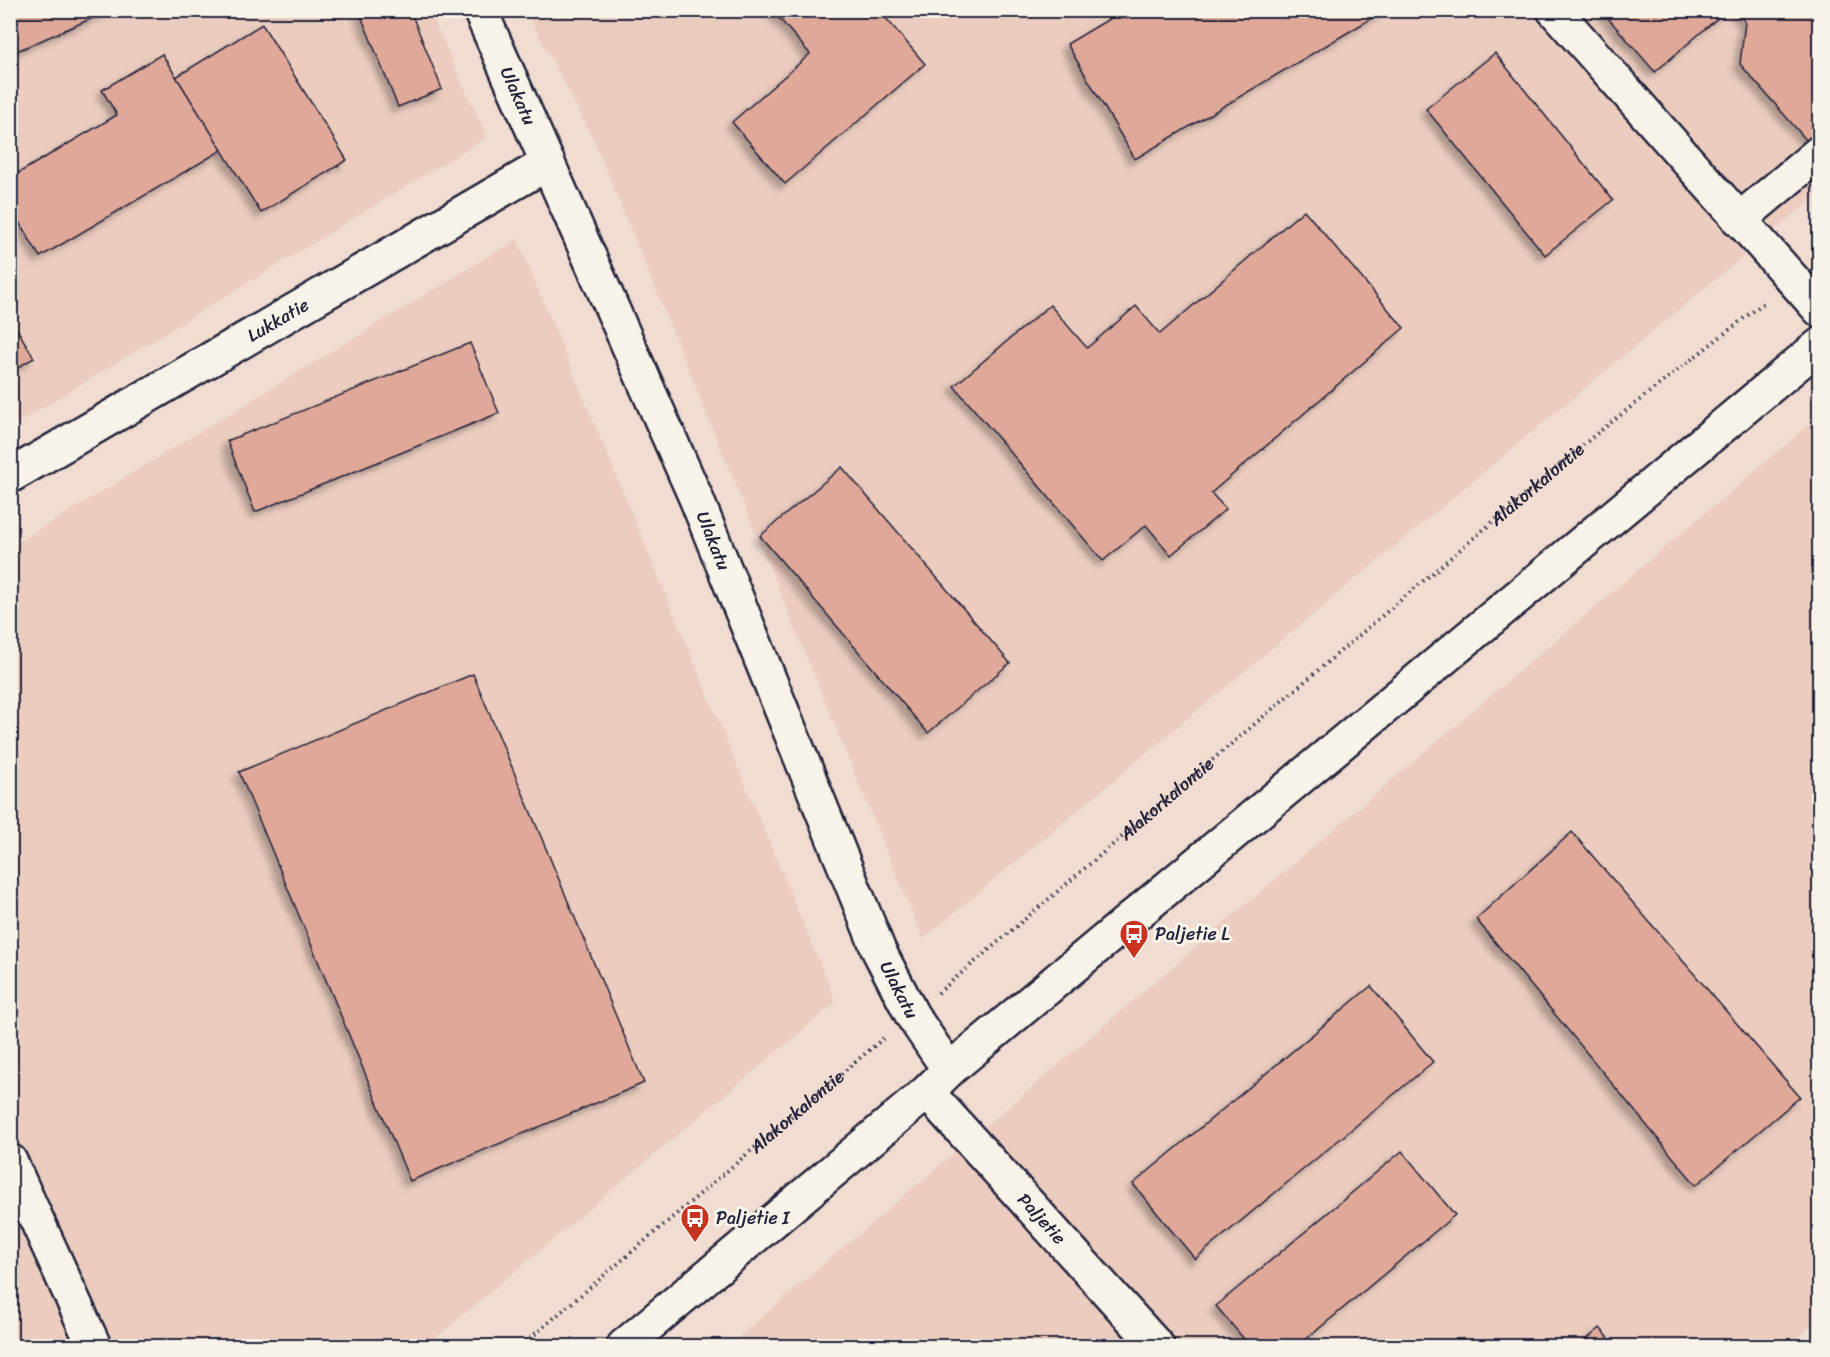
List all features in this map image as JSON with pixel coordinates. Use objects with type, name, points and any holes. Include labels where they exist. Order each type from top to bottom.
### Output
[{"type":"street","name":"Ulakatu","points":[[480,10],[696,498],[879,951],[912,1015],[938,1081]]},
{"type":"street","points":[[1554,10],[1820,310]]},
{"type":"street","points":[[1739,220],[1820,152]]},
{"type":"street","name":"Lukkatie","points":[[10,476],[548,163]]},
{"type":"street","points":[[624,1347],[938,1081],[1820,345]]},
{"type":"street","name":"Paljetie","points":[[938,1081],[1157,1347]]},
{"type":"street","points":[[10,1161],[94,1347]]},
{"type":"path","name":"Alakorkalontie","points":[[521,1347],[1594,435],[1792,280]]},
{"type":"shaded area","points":[[11,11],[429,11],[487,137],[11,427]]},
{"type":"shaded area","points":[[526,11],[1819,11],[1819,193],[923,939],[593,138]]},
{"type":"shaded area","points":[[517,239],[836,1002],[426,1346],[11,1346],[11,547]]},
{"type":"shaded area","points":[[1819,416],[1820,1316],[1789,1346],[728,1346]]},
{"type":"building","points":[[10,10],[111,10],[10,54]]},
{"type":"building","points":[[410,10],[442,89],[398,107],[359,11]]},
{"type":"building","points":[[772,10],[879,10],[925,64],[785,184],[732,122],[810,54]]},
{"type":"building","points":[[1124,10],[1384,11],[1135,159],[1067,44]]},
{"type":"building","points":[[1601,10],[1727,10],[1655,72]]},
{"type":"building","points":[[1735,10],[1820,10],[1820,132],[1808,142],[1740,64],[1745,22]]},
{"type":"building","points":[[262,24],[347,160],[261,213],[176,77]]},
{"type":"building","points":[[1495,53],[1613,200],[1545,255],[1426,109]]},
{"type":"building","points":[[162,54],[222,150],[40,257],[10,207],[10,178],[117,115],[102,90]]},
{"type":"building","points":[[1304,210],[1404,328],[1211,493],[1226,509],[1171,555],[1146,525],[1103,561],[954,386],[1050,305],[1087,348],[1136,306],[1160,334]]},
{"type":"building","points":[[10,317],[34,358],[10,372]]},
{"type":"building","points":[[470,343],[499,413],[255,512],[227,441]]},
{"type":"building","points":[[842,467],[1010,663],[928,733],[760,536]]},
{"type":"building","points":[[473,674],[644,1083],[410,1181],[239,772]]},
{"type":"building","points":[[1572,832],[1800,1097],[1696,1185],[1476,919]]},
{"type":"building","points":[[1371,986],[1433,1062],[1195,1259],[1133,1184]]},
{"type":"building","points":[[1402,1151],[1455,1215],[1298,1346],[1250,1346],[1216,1306]]},
{"type":"building","points":[[1600,1328],[1616,1346],[1579,1346]]},
{"type":"place","name":"Paljetie L","points":[[1134,960]]},
{"type":"place","name":"Paljetie I","points":[[695,1244]]}]
